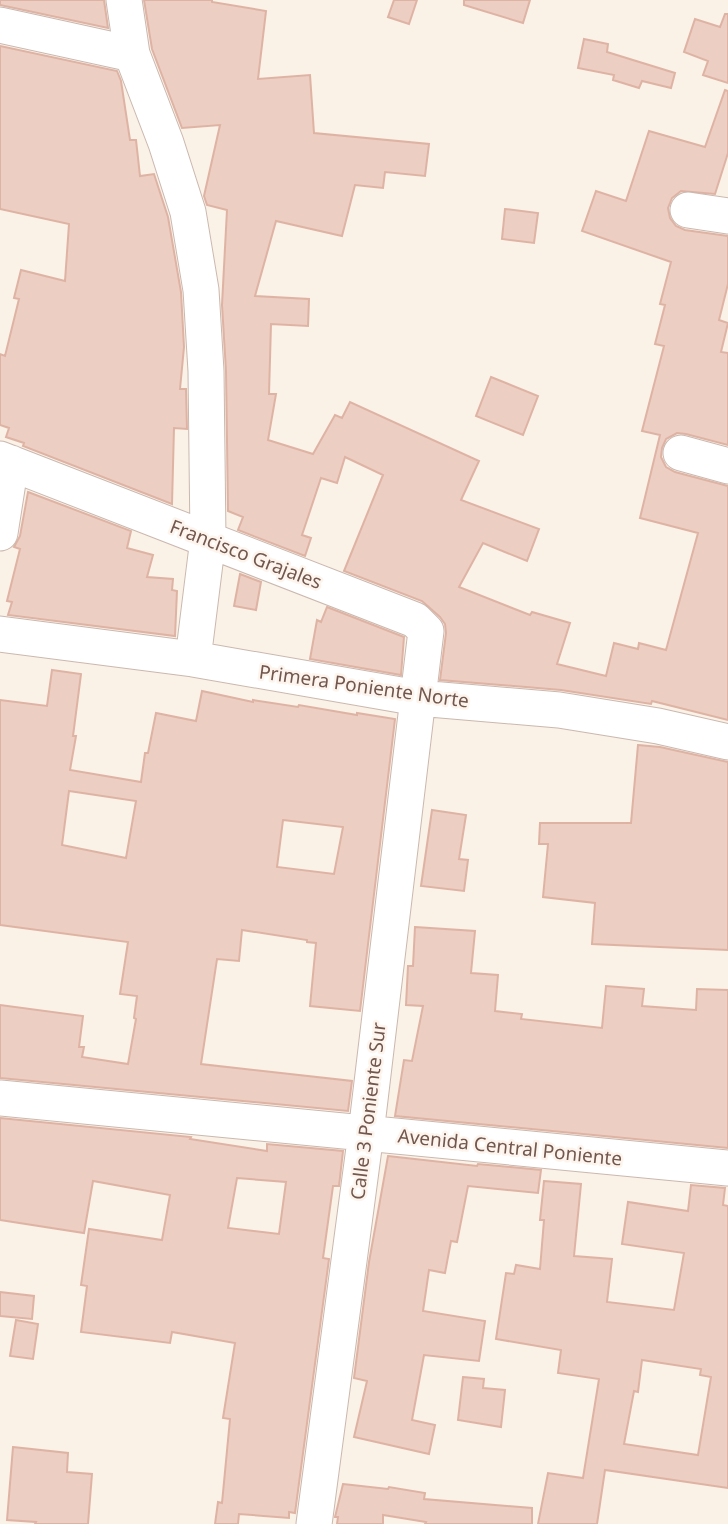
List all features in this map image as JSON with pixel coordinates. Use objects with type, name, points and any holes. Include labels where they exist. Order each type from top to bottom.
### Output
[{"type":"street","points":[[124,0],[132,54],[166,143],[188,212],[201,290],[206,371],[208,539],[193,659]]},
{"type":"street","points":[[0,25],[132,54]]},
{"type":"street","points":[[688,209],[728,216]]},
{"type":"street","points":[[681,453],[728,466]]},
{"type":"street","points":[[0,533],[5,461]]},
{"type":"street","name":"Francisco Grajales","points":[[5,461],[415,621],[426,631],[418,698]]},
{"type":"street","name":"Primera Poniente Norte","points":[[0,634],[193,659],[418,698],[559,710],[658,726],[728,742]]},
{"type":"street","name":"Calle 3 Poniente Sur","points":[[314,1524],[366,1133],[418,698]]},
{"type":"street","name":"Avenida Central Poniente","points":[[0,1098],[728,1168]]},
{"type":"building","points":[[0,0],[104,0],[108,28],[0,5]]},
{"type":"building","points":[[144,0],[212,0],[266,11],[258,79],[310,75],[314,133],[429,144],[425,176],[385,172],[383,188],[355,185],[342,236],[276,221],[255,296],[309,299],[308,326],[271,324],[269,394],[276,394],[268,440],[313,454],[335,415],[342,418],[350,402],[479,461],[461,500],[539,529],[527,561],[483,543],[459,587],[530,615],[532,612],[570,623],[557,664],[606,676],[614,643],[638,649],[639,643],[666,650],[698,533],[640,518],[660,435],[642,431],[664,346],[655,344],[665,305],[660,304],[671,262],[582,231],[596,191],[626,201],[649,131],[705,147],[725,90],[728,91],[728,153],[715,194],[681,191],[672,198],[668,208],[670,218],[676,226],[685,230],[728,236],[728,284],[719,320],[728,323],[721,352],[728,353],[728,445],[677,433],[666,439],[661,457],[666,467],[675,472],[728,486],[728,720],[652,701],[651,704],[561,690],[440,680],[446,633],[445,624],[440,617],[422,601],[344,571],[383,475],[345,457],[337,483],[321,478],[302,535],[311,538],[305,556],[238,530],[243,517],[228,511],[222,305],[227,210],[207,205],[204,196],[220,125],[182,128],[152,49]]},
{"type":"building","points":[[394,0],[417,0],[409,24],[388,17]]},
{"type":"building","points":[[464,0],[530,0],[523,23],[464,5]]},
{"type":"building","points":[[725,14],[728,14],[728,83],[703,75],[708,61],[684,52],[695,19],[720,27]]},
{"type":"building","points":[[584,39],[608,44],[607,52],[675,73],[671,88],[642,81],[639,88],[613,80],[614,75],[578,68]]},
{"type":"building","points":[[0,46],[117,71],[121,81],[130,140],[136,140],[140,176],[154,174],[168,217],[181,292],[184,347],[180,389],[186,389],[187,429],[174,428],[172,504],[23,446],[24,443],[6,437],[9,428],[0,425],[0,354],[5,356],[19,299],[14,298],[21,270],[65,281],[69,224],[0,209]]},
{"type":"building","points":[[505,209],[538,213],[534,243],[502,239]]},
{"type":"building","points":[[491,377],[538,396],[523,435],[476,416]]},
{"type":"building","points":[[28,492],[131,531],[127,548],[153,555],[147,577],[173,579],[172,590],[177,591],[175,636],[8,615],[12,602],[7,601],[20,549],[14,547],[20,536]]},
{"type":"building","points":[[240,574],[261,582],[256,610],[234,606]]},
{"type":"building","points":[[327,607],[404,637],[401,675],[310,659],[317,620],[321,622]]},
{"type":"building","points":[[52,670],[81,674],[70,770],[141,782],[145,753],[148,753],[156,713],[196,721],[202,691],[253,702],[299,705],[395,719],[360,1011],[310,1006],[316,943],[242,930],[239,961],[217,959],[201,1064],[352,1081],[348,1111],[0,1078],[0,1005],[83,1016],[79,1047],[84,1047],[82,1057],[128,1064],[136,1019],[137,996],[120,994],[128,942],[0,925],[0,700],[47,706]],"holes":[[[69,791],[136,801],[126,858],[62,845]],[[283,820],[343,827],[334,874],[277,867]]]},
{"type":"building","points":[[638,745],[660,747],[728,762],[728,950],[592,944],[595,903],[543,897],[548,844],[539,844],[540,823],[631,823]]},
{"type":"building","points":[[432,810],[466,815],[459,859],[468,860],[464,891],[421,886]]},
{"type":"building","points":[[415,927],[475,931],[471,973],[498,975],[495,1011],[522,1014],[521,1019],[602,1028],[606,986],[644,989],[642,1006],[696,1010],[697,989],[728,990],[728,1148],[395,1116],[404,1060],[412,1061],[423,1006],[406,1005],[408,966],[413,966]]},
{"type":"building","points":[[0,1118],[191,1137],[190,1139],[267,1151],[267,1144],[343,1151],[339,1186],[333,1186],[323,1258],[329,1259],[295,1513],[289,1512],[289,1518],[239,1514],[238,1524],[215,1524],[218,1502],[222,1503],[230,1419],[223,1418],[235,1343],[172,1332],[170,1343],[81,1332],[87,1286],[81,1285],[89,1229],[162,1240],[170,1195],[93,1181],[84,1233],[0,1220]],"holes":[[[237,1178],[286,1182],[279,1234],[228,1228]]]},
{"type":"building","points":[[388,1156],[541,1170],[538,1193],[468,1186],[457,1242],[451,1241],[445,1273],[429,1270],[423,1311],[485,1321],[479,1361],[424,1355],[412,1420],[435,1425],[429,1454],[354,1437],[367,1381],[354,1378],[369,1262]]},
{"type":"building","points":[[544,1181],[581,1184],[574,1256],[612,1259],[607,1302],[674,1310],[684,1253],[622,1244],[628,1202],[688,1211],[691,1185],[725,1188],[723,1205],[728,1206],[728,1488],[605,1470],[597,1524],[538,1524],[548,1473],[583,1478],[599,1379],[558,1373],[561,1350],[496,1339],[506,1273],[514,1274],[516,1265],[540,1269],[544,1220],[540,1220]],"holes":[[[642,1360],[701,1369],[700,1375],[711,1377],[698,1455],[624,1444],[634,1391],[638,1392]]]},
{"type":"building","points":[[0,1292],[34,1296],[32,1319],[0,1316]]},
{"type":"building","points":[[16,1320],[38,1324],[33,1359],[10,1356]]},
{"type":"building","points":[[463,1377],[484,1379],[483,1388],[505,1390],[501,1427],[458,1420]]},
{"type":"building","points":[[13,1447],[68,1453],[67,1472],[92,1474],[88,1524],[35,1524],[36,1522],[7,1520]]},
{"type":"building","points":[[343,1484],[425,1493],[424,1499],[532,1508],[532,1524],[425,1524],[426,1522],[383,1515],[383,1524],[337,1524],[338,1517],[335,1517]]}]
